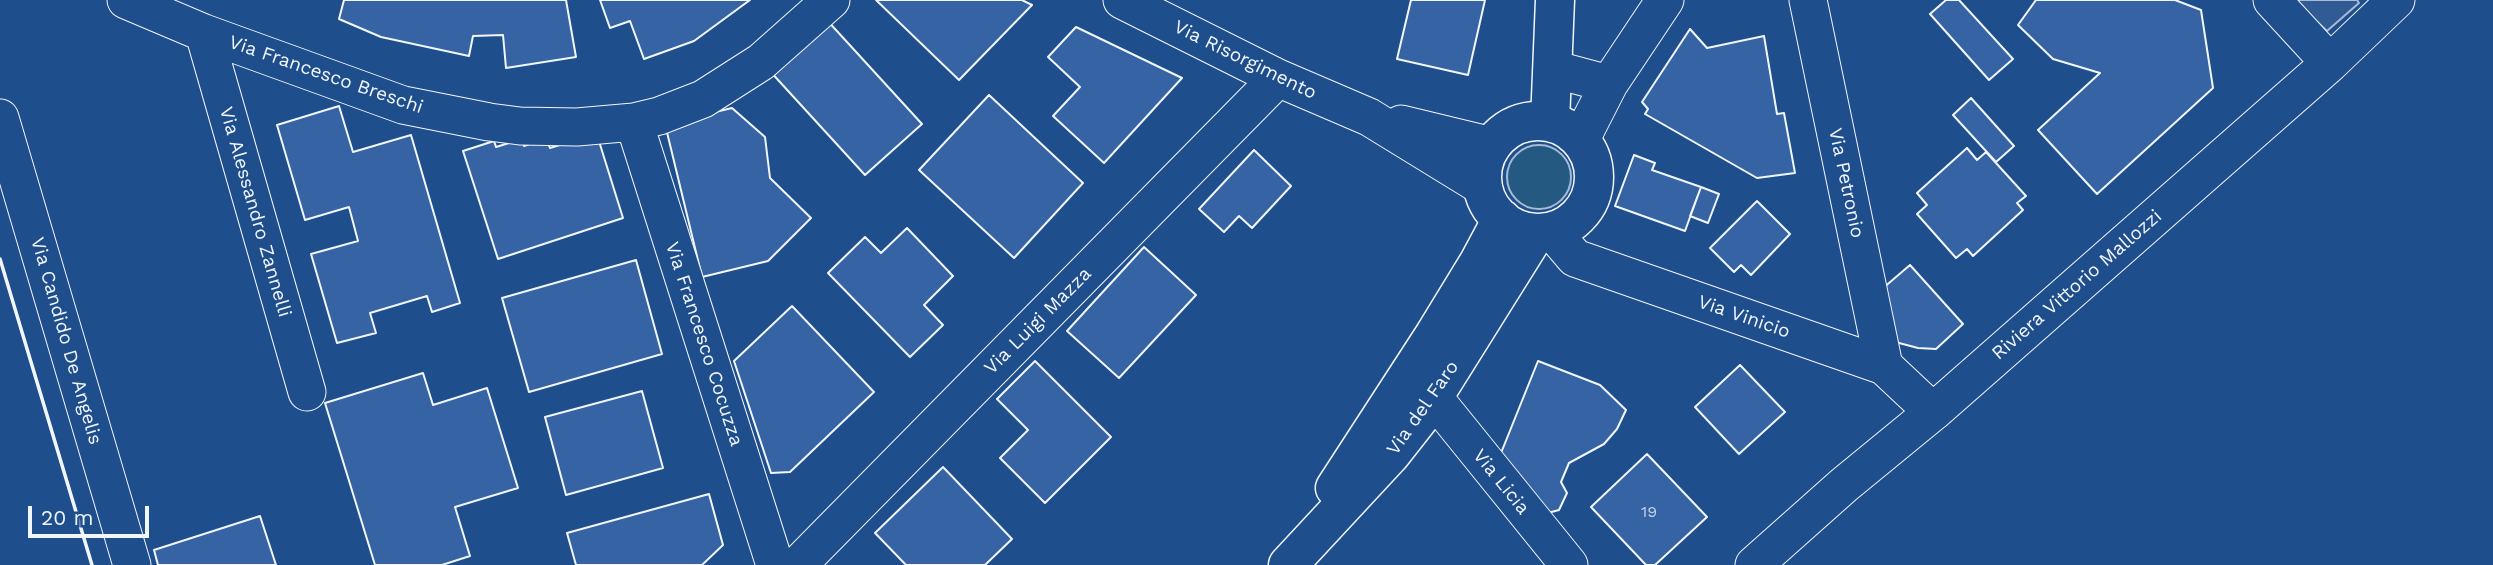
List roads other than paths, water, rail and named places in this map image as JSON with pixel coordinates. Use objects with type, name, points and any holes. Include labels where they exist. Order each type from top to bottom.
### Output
[{"type":"street","name":"Via Francesco Breschi","points":[[126,0],[204,33],[372,95],[461,118],[547,127],[605,126],[634,122],[681,109],[726,86],[778,48],[831,0]]},
{"type":"street","name":"Via Risorgimento","points":[[1122,0],[1278,78],[1369,117],[1492,146]]},
{"type":"street","points":[[1555,0],[1553,69],[1566,131],[1593,164],[1591,198],[1579,215],[1564,226],[1518,217],[1484,163],[1492,146],[1514,126],[1536,120],[1566,131]]},
{"type":"street","points":[[1566,131],[1609,84],[1665,0]]},
{"type":"street","name":"Via Petronio","points":[[1808,0],[1884,366]]},
{"type":"street","points":[[2272,0],[2330,63]]},
{"type":"street","name":"Riviera Vittorio Mallozzi","points":[[1754,565],[1844,485],[1933,412],[2330,63],[2390,2]]},
{"type":"street","name":"Via Alessandro Zannelli","points":[[204,33],[307,392]]},
{"type":"street","points":[[1553,69],[1609,84]]},
{"type":"street","name":"Via Luigi Mazza","points":[[798,565],[1278,78]]},
{"type":"street","name":"Via Risorgimento","points":[[1369,117],[1518,217]]},
{"type":"street","name":"Via Candido De Angelis","points":[[0,118],[132,565]]},
{"type":"street","name":"Via Francesco Cocuzza","points":[[634,122],[775,565]]},
{"type":"street","name":"Via Vinicio","points":[[1518,217],[1576,258],[1884,366],[1933,412]]},
{"type":"street","name":"Via del Faro","points":[[1285,565],[1391,454],[1434,398],[1518,217]]},
{"type":"street","name":"Via del Faro","points":[[1285,565],[1479,262],[1518,217]]},
{"type":"street","name":"Via Licia","points":[[1434,398],[1569,565]]}]
